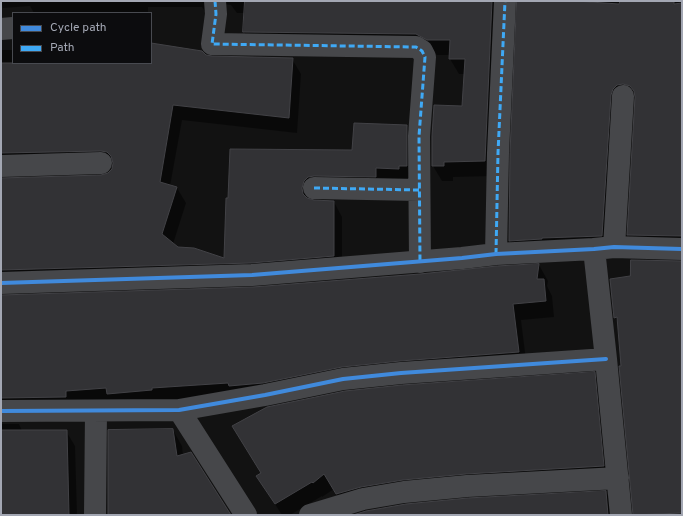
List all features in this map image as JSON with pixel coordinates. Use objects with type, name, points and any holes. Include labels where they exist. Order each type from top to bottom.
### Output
[{"type":"street","points":[[215,1],[216,14],[212,44],[416,47],[422,50],[425,57],[419,136],[420,262]]},
{"type":"street","points":[[496,254],[498,153],[505,1]]},
{"type":"street","points":[[1,29],[12,28]]},
{"type":"street","points":[[621,515],[606,359],[604,248],[623,96]]},
{"type":"street","points":[[1,166],[101,163]]},
{"type":"street","points":[[314,188],[419,190]]},
{"type":"street","points":[[1,283],[252,275],[420,262],[496,254],[604,248],[682,250]]},
{"type":"street","points":[[1,411],[179,410],[265,395],[343,379],[401,373],[606,359]]},
{"type":"street","points":[[179,410],[246,515]]},
{"type":"street","points":[[95,515],[96,411]]},
{"type":"street","points":[[310,515],[363,499],[404,492],[467,486],[618,478]]},
{"type":"building","points":[[245,1],[492,1],[485,161],[444,162],[444,166],[432,166],[434,105],[462,106],[465,59],[449,59],[450,40],[427,40],[416,34],[243,32]]},
{"type":"building","points":[[517,1],[576,1],[619,4],[620,1],[674,1],[674,4],[682,3],[682,236],[627,235],[635,97],[634,91],[630,86],[623,84],[617,85],[613,89],[611,95],[602,236],[542,238],[509,241],[510,153]]},
{"type":"building","points":[[152,43],[202,51],[206,55],[212,56],[293,58],[289,118],[173,105],[160,182],[177,187],[162,234],[178,247],[194,248],[224,258],[226,198],[228,198],[230,149],[352,150],[354,123],[407,125],[407,166],[399,166],[399,169],[376,168],[376,177],[314,176],[308,177],[304,181],[302,188],[303,194],[307,198],[314,200],[334,201],[334,256],[251,263],[1,270],[1,178],[101,175],[108,173],[112,169],[113,163],[111,156],[107,152],[101,151],[1,153],[1,63],[152,64]]},
{"type":"building","points":[[631,260],[682,261],[682,513],[633,515],[619,366],[621,366],[617,317],[614,318],[610,279],[630,276]]},
{"type":"building","points":[[539,264],[537,279],[544,279],[546,301],[513,304],[519,352],[342,367],[263,383],[229,386],[228,383],[152,388],[152,390],[107,394],[106,388],[66,391],[66,397],[1,398],[1,295],[253,287],[420,274],[497,266]]},
{"type":"building","points":[[595,372],[604,466],[466,474],[403,480],[361,487],[336,494],[324,474],[313,483],[312,482],[275,504],[256,476],[261,473],[232,426],[267,407],[345,391],[402,385]]},
{"type":"building","points":[[173,429],[177,456],[191,452],[231,515],[108,515],[108,430]]},
{"type":"building","points":[[1,430],[67,430],[69,515],[1,515]]},
{"type":"building","points":[[606,491],[608,515],[353,515],[366,511],[406,504],[468,498]]},
{"type":"marked path","points":[[215,1],[216,14],[212,44],[416,47],[422,51],[425,57],[419,136],[420,262]]},
{"type":"marked path","points":[[496,254],[498,153],[505,1]]},
{"type":"marked path","points":[[314,188],[419,190]]},
{"type":"cycle path","points":[[1,283],[252,275],[496,254],[614,247],[682,249]]},
{"type":"cycle path","points":[[1,411],[179,410],[265,395],[343,379],[401,373],[606,359]]}]
